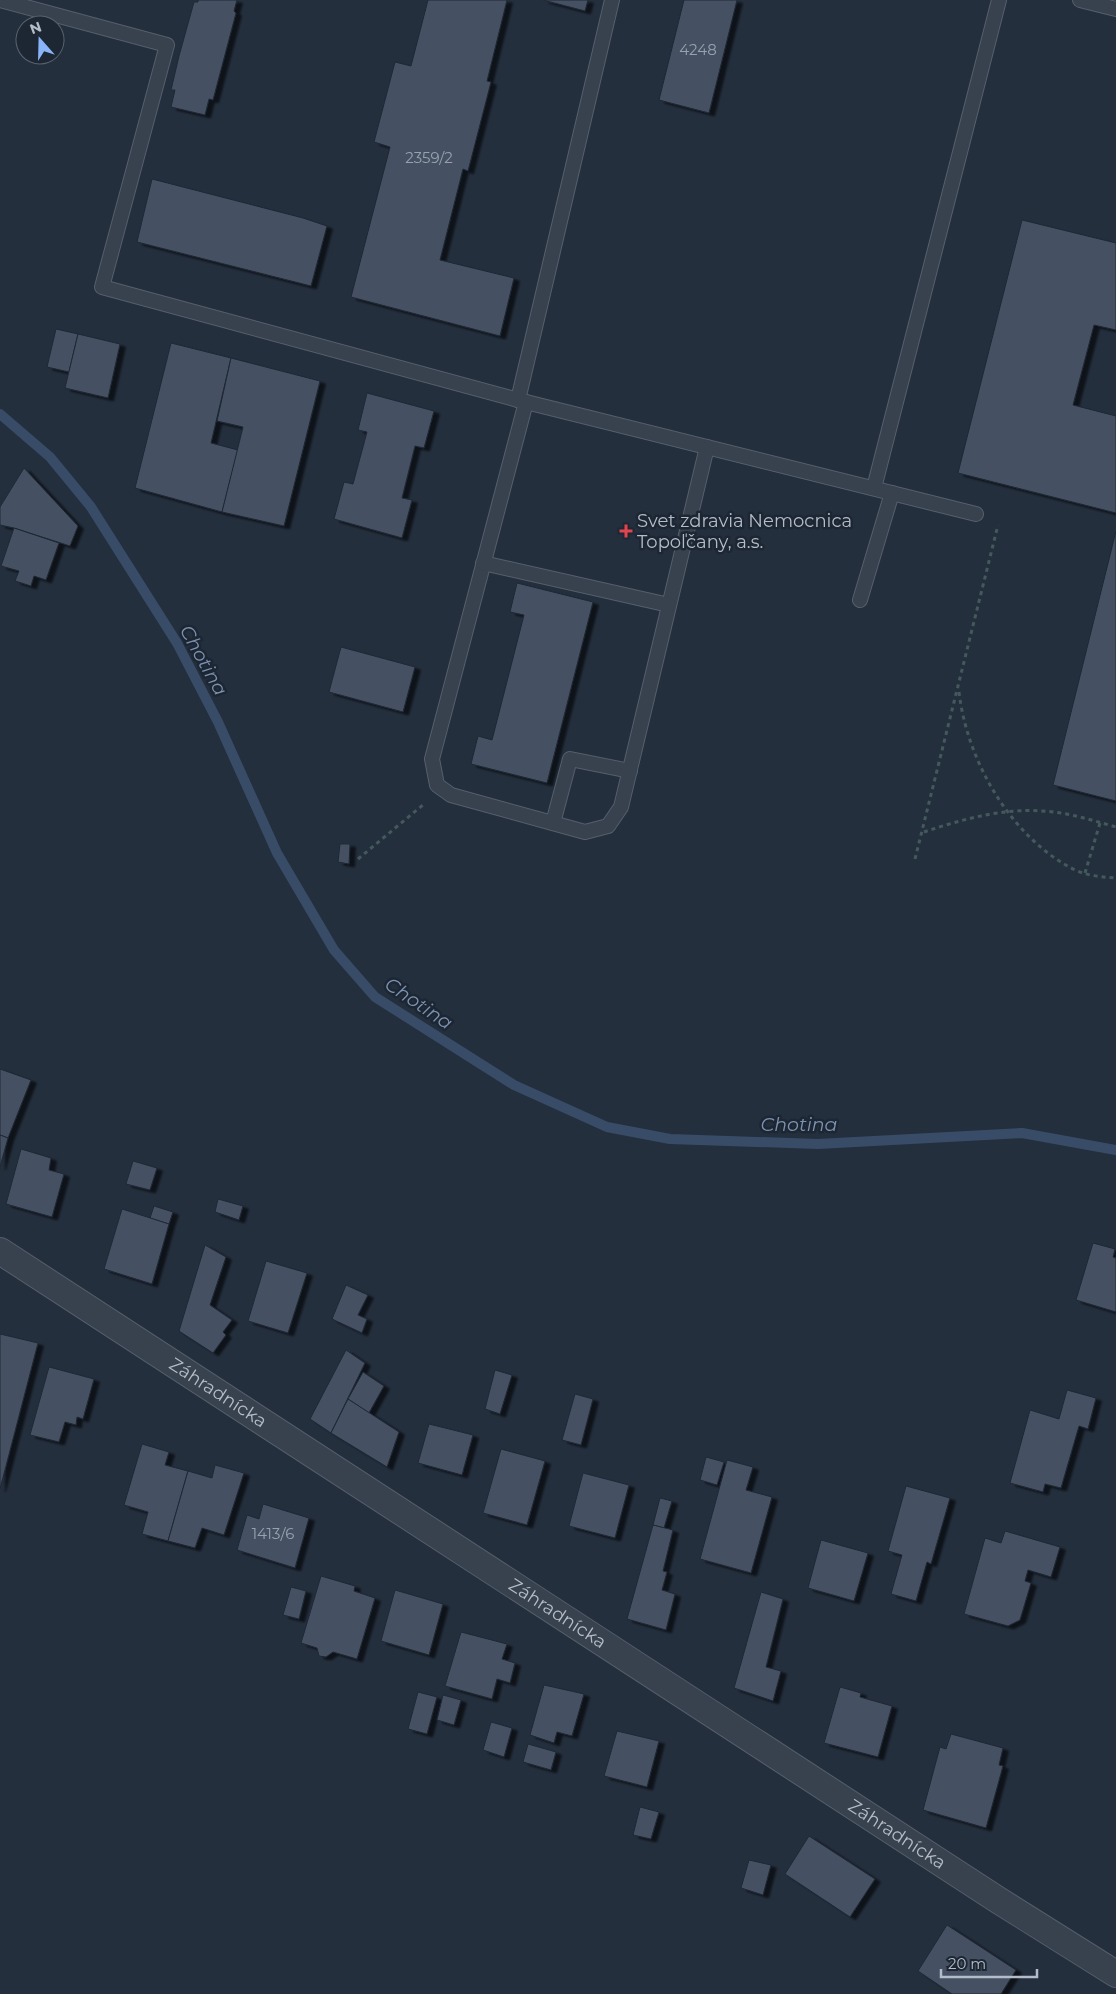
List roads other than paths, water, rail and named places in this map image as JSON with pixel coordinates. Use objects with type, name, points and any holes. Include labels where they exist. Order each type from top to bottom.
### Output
[{"type":"street","name":"Záhradnícka","points":[[0,1251],[998,1900],[1116,1974]]},
{"type":"lane","points":[[0,0],[167,45],[102,287],[522,401],[976,514]]},
{"type":"lane","points":[[612,0],[484,563],[432,759],[437,784],[440,787],[451,795],[585,832],[608,826],[621,807],[707,447]]},
{"type":"lane","points":[[874,488],[999,0]]},
{"type":"lane","points":[[1080,0],[1116,9]]},
{"type":"lane","points":[[860,600],[892,493]]},
{"type":"lane","points":[[484,563],[669,605]]},
{"type":"lane","points":[[554,823],[570,759],[630,771]]},
{"type":"waterway","name":"Chotina","points":[[0,414],[50,457],[91,507],[177,643],[218,722],[277,853],[334,950],[375,997],[514,1085],[607,1127],[670,1139],[818,1144],[1022,1133],[1116,1150]]},
{"type":"place","name":"Svet zdravia Nemocnica Topoľčany, a.s.","points":[[626,531]]}]
